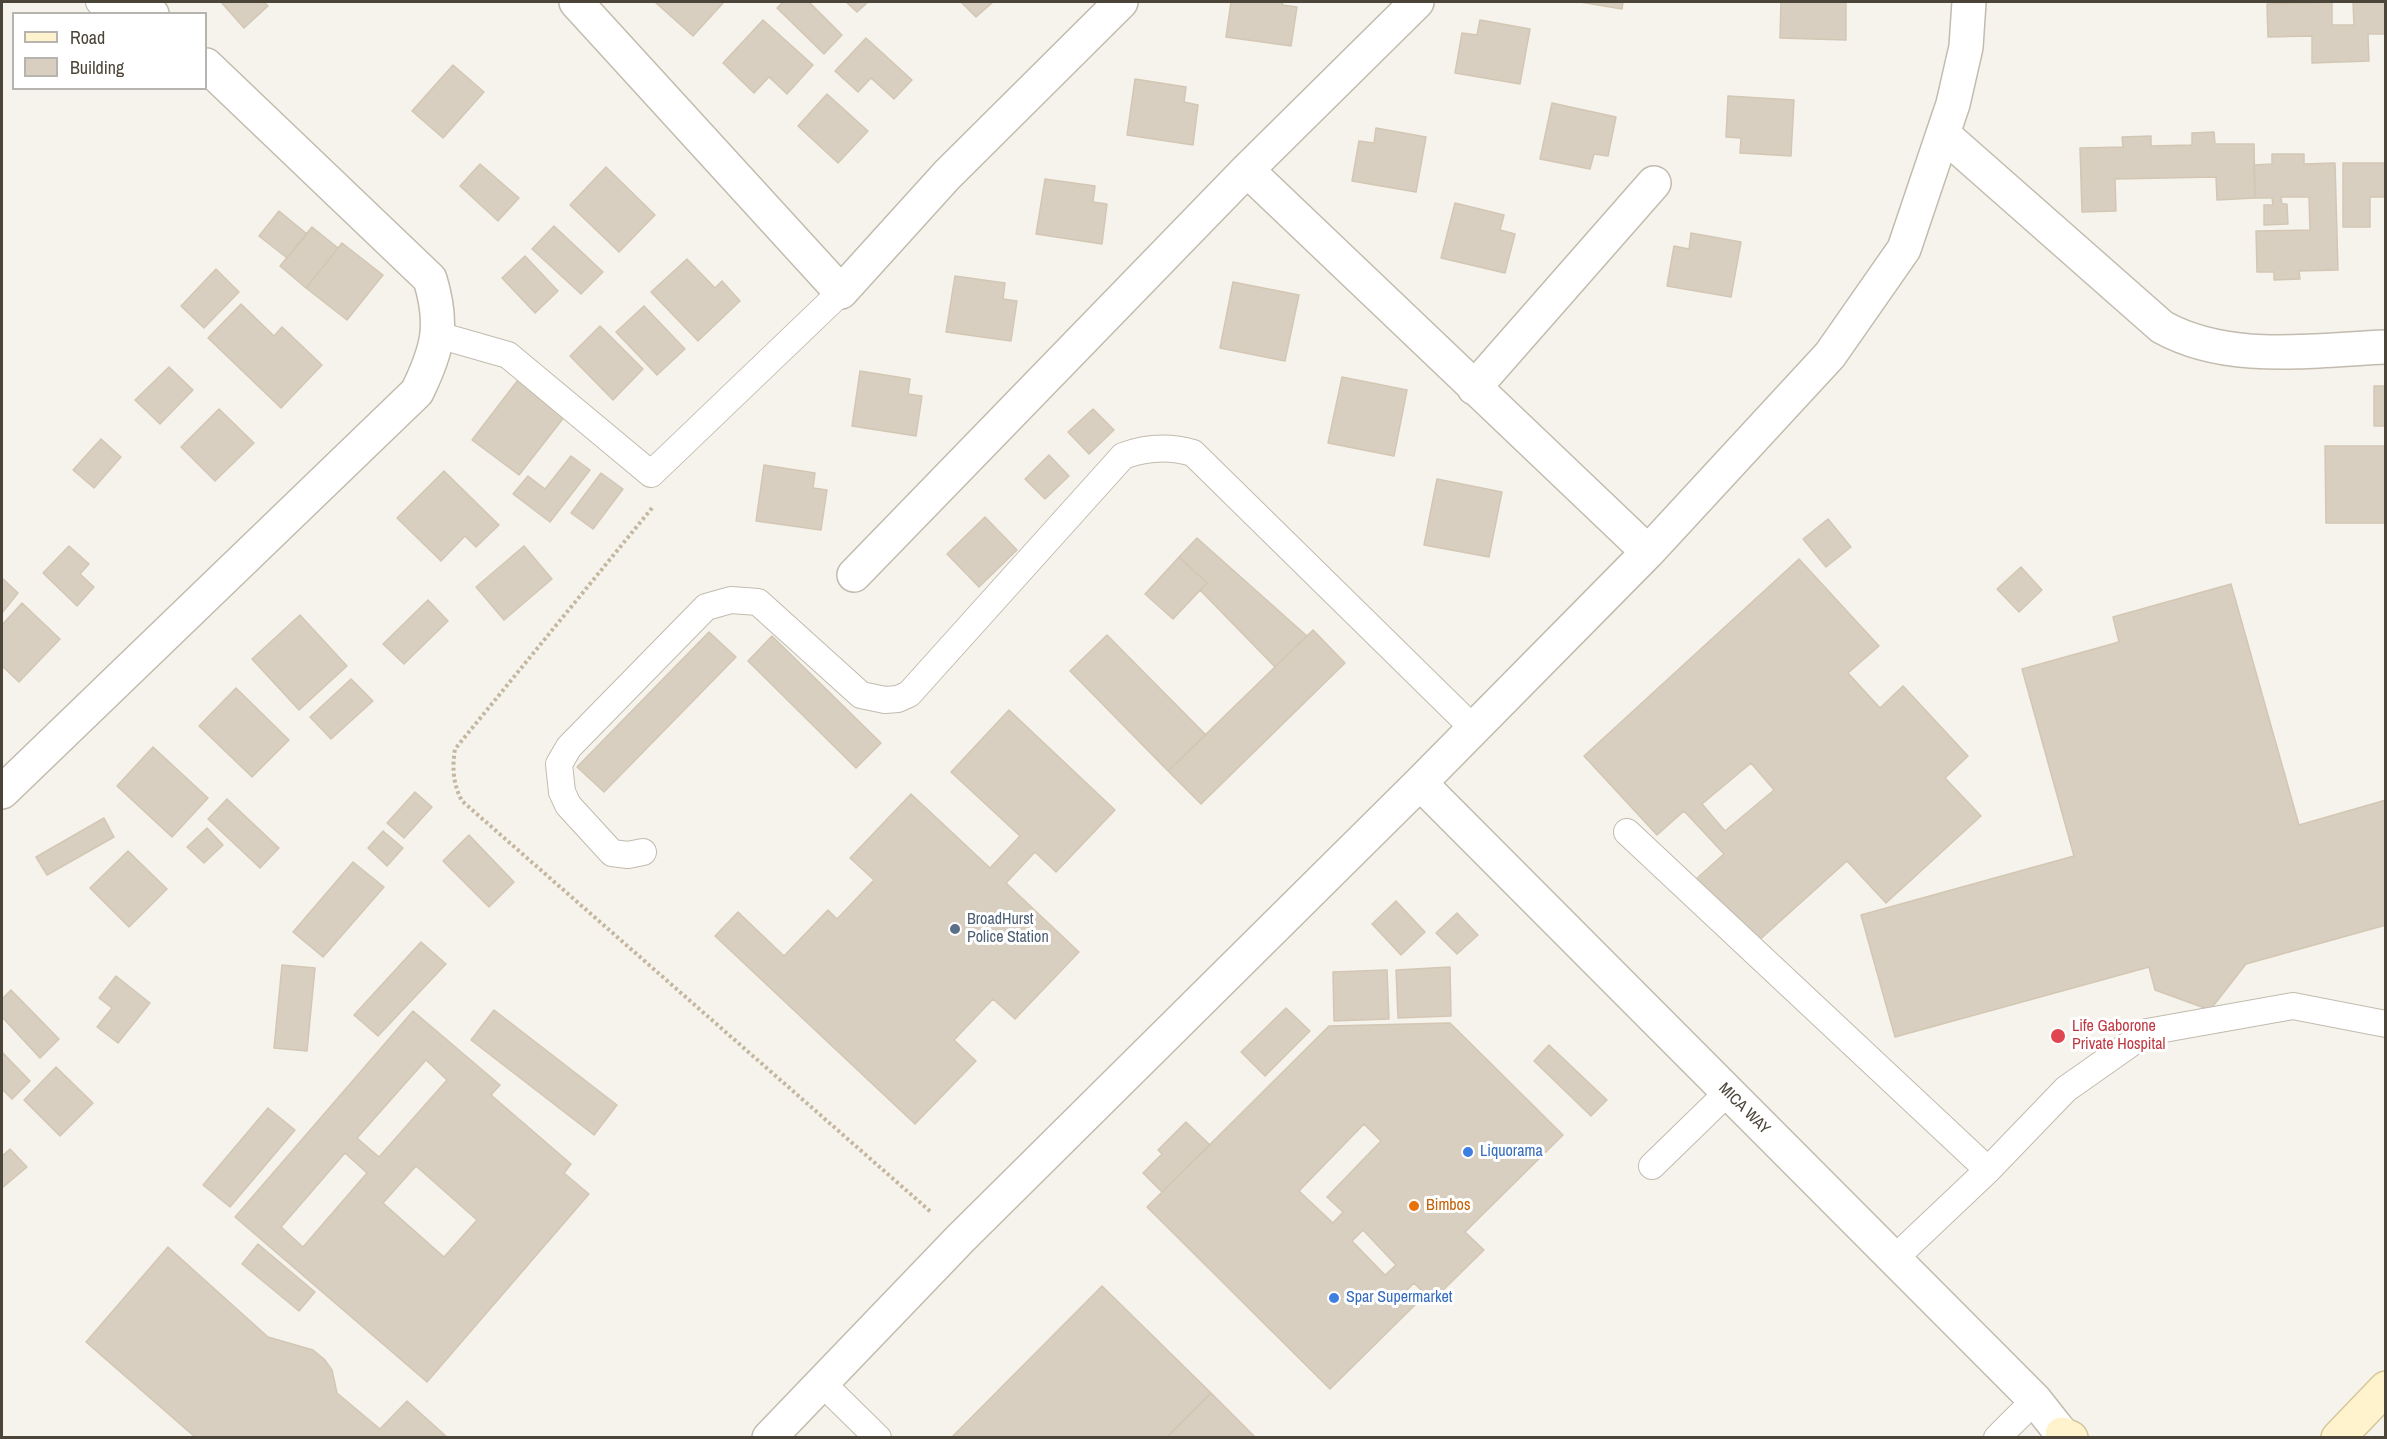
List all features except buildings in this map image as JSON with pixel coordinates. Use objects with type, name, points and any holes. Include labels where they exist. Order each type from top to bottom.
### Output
[{"type":"main road","points":[[2338,1437],[2385,1389]]},
{"type":"street","points":[[576,2],[841,292],[947,175],[1121,2]]},
{"type":"street","points":[[854,575],[1247,170],[1417,2]]},
{"type":"street","points":[[769,1437],[961,1238],[1420,783],[1648,552],[1830,355],[1904,249],[1953,104],[1966,47],[1969,2]]},
{"type":"street","points":[[2,792],[417,392],[433,359],[438,335],[439,307],[430,279],[207,66]]},
{"type":"street","points":[[1943,134],[2162,327],[2186,340],[2206,346],[2262,352],[2385,346]]},
{"type":"street","points":[[1247,170],[1648,552]]},
{"type":"street","points":[[1474,388],[1654,183]]},
{"type":"street","name":"MICA WAY","points":[[1420,783],[2035,1400],[2066,1436]]},
{"type":"lane","points":[[99,2],[119,12]]},
{"type":"lane","points":[[438,335],[508,355],[651,474],[841,292]]},
{"type":"lane","points":[[643,852],[628,855],[612,853],[568,805],[562,792],[559,764],[569,747],[706,608],[731,600],[758,602],[861,695],[897,699],[909,694],[1124,456],[1140,450],[1176,448],[1193,453],[1474,729]]},
{"type":"lane","points":[[1626,832],[1988,1170]]},
{"type":"lane","points":[[1894,1258],[1988,1170],[2066,1089],[2147,1032],[2293,1006],[2385,1024]]},
{"type":"lane","points":[[1652,1166],[1727,1093]]},
{"type":"lane","points":[[822,1383],[878,1437]]},
{"type":"lane","points":[[1997,1437],[2035,1400]]},
{"type":"place","name":"BroadHurst Police Station","points":[[955,929]]},
{"type":"place","name":"Life Gaborone Private Hospital","points":[[2058,1036]]},
{"type":"place","name":"Liquorama","points":[[1468,1152]]},
{"type":"place","name":"Bimbos","points":[[1414,1206]]},
{"type":"place","name":"Spar Supermarket","points":[[1334,1298]]}]
